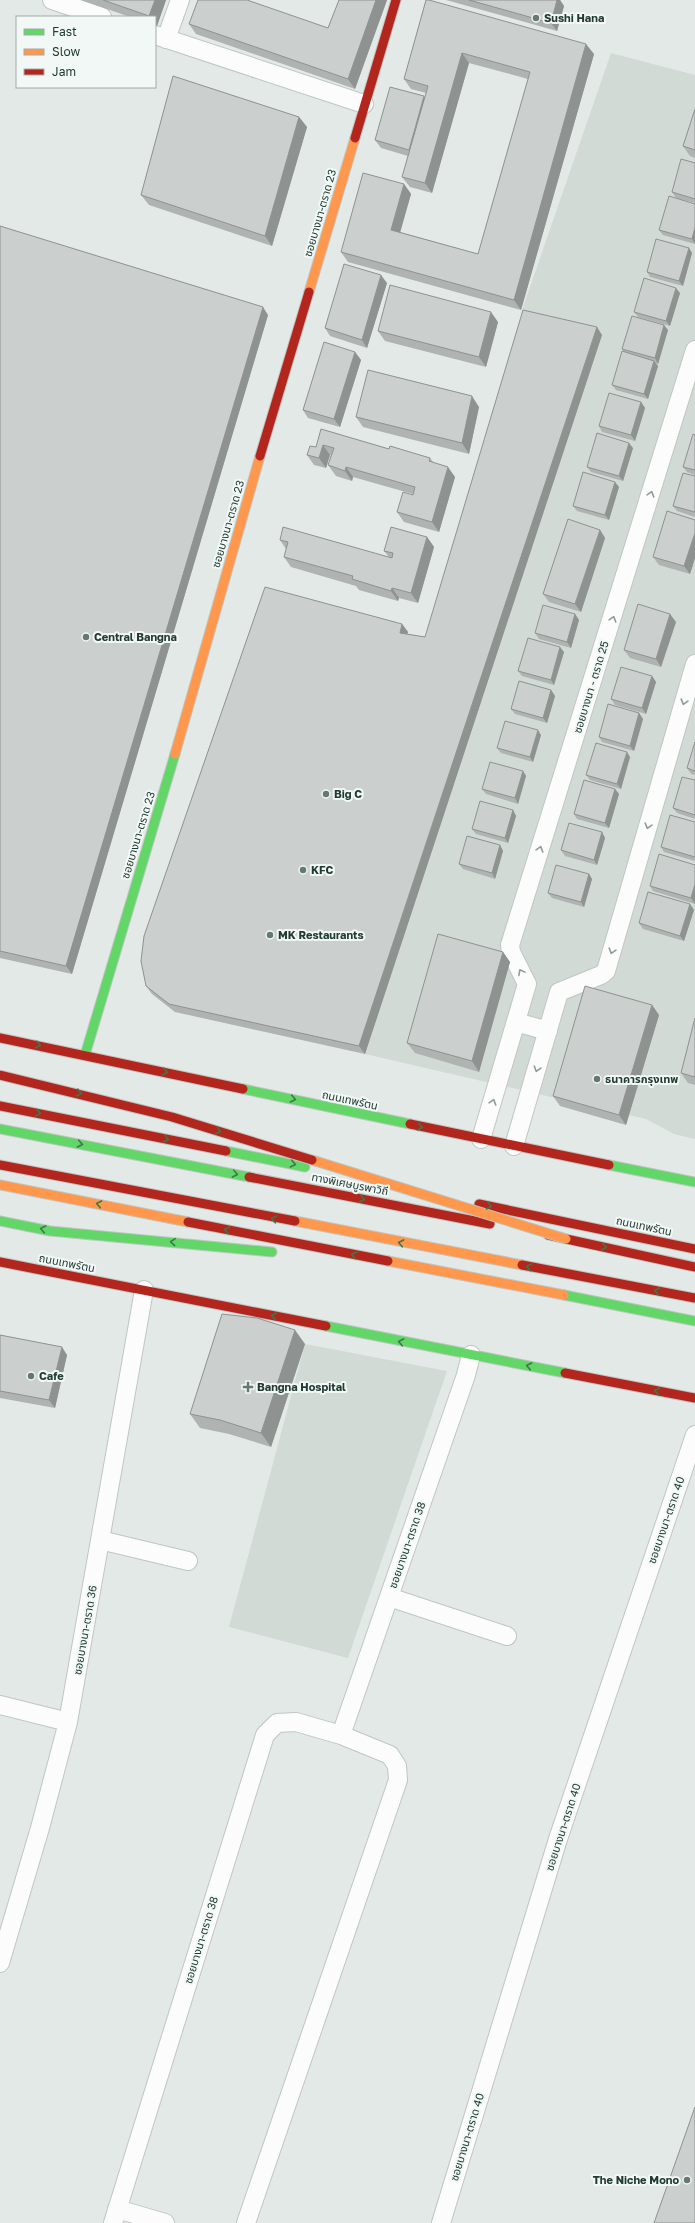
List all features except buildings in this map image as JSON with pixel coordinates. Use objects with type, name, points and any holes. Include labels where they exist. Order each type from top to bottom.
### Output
[{"type":"main road","name":"ซอยบางนา-ตราด 23","points":[[85,1055],[214,623],[230,560],[396,0]]},
{"type":"main road","name":"ถนนเทพรัตน","points":[[0,1038],[514,1146],[695,1182]]},
{"type":"main road","points":[[0,1075],[172,1117],[566,1239]]},
{"type":"main road","name":"ถนนเทพรัตน","points":[[0,1106],[268,1159],[695,1249]]},
{"type":"main road","name":"ทางพิเศษบูรพาวิถี","points":[[0,1128],[566,1239],[695,1267]]},
{"type":"main road","points":[[0,1164],[695,1298]]},
{"type":"main road","points":[[0,1185],[695,1323]]},
{"type":"main road","points":[[0,1221],[50,1231],[280,1253]]},
{"type":"main road","points":[[326,1259],[488,1285],[695,1323]]},
{"type":"main road","name":"ถนนเทพรัตน","points":[[0,1262],[695,1398]]},
{"type":"street","points":[[52,0],[99,16]]},
{"type":"street","points":[[180,0],[161,37],[364,104]]},
{"type":"street","name":"ซอยบางนา - ตราด 25","points":[[481,1139],[527,984],[511,952],[510,946],[695,350]]},
{"type":"street","points":[[514,1146],[559,992],[601,975],[606,971],[695,664]]},
{"type":"street","points":[[516,1022],[548,1031]]},
{"type":"street","name":"ซอยบางนา-ตราด 36","points":[[0,1963],[40,1828],[68,1722],[144,1290]]},
{"type":"street","name":"ซอยบางนา-ตราด 38","points":[[341,1735],[466,1375],[471,1355]]},
{"type":"street","name":"ซอยบางนา-ตราด 40","points":[[441,2223],[558,1839],[695,1435]]},
{"type":"street","points":[[100,1540],[188,1561]]},
{"type":"street","points":[[389,1597],[507,1636]]},
{"type":"street","points":[[0,1705],[68,1722]]},
{"type":"street","name":"ซอยบางนา-ตราด 38","points":[[115,2216],[265,1735],[277,1724],[296,1722],[341,1735],[390,1755],[398,1766],[398,1780],[246,2223]]},
{"type":"street","points":[[115,2216],[165,2223]]},
{"type":"shaded area","points":[[611,53],[695,75],[695,1139],[674,1134],[646,1119],[365,1054],[602,335],[521,313]]},
{"type":"shaded area","points":[[305,1344],[447,1371],[348,1658],[229,1627]]},
{"type":"traffic: fast","points":[[85,1055],[175,754]]},
{"type":"traffic: fast","points":[[243,1089],[410,1124]]},
{"type":"traffic: fast","points":[[0,1129],[249,1177]]},
{"type":"traffic: fast","points":[[226,1151],[305,1167]]},
{"type":"traffic: fast","points":[[609,1165],[695,1182]]},
{"type":"traffic: fast","points":[[0,1221],[50,1231],[272,1252]]},
{"type":"traffic: fast","points":[[564,1295],[695,1321]]},
{"type":"traffic: fast","points":[[326,1326],[565,1373]]},
{"type":"traffic: slow","points":[[309,292],[355,138]]},
{"type":"traffic: slow","points":[[175,754],[260,456]]},
{"type":"traffic: slow","points":[[312,1160],[566,1239]]},
{"type":"traffic: slow","points":[[0,1185],[188,1222]]},
{"type":"traffic: slow","points":[[295,1221],[522,1265]]},
{"type":"traffic: slow","points":[[388,1261],[564,1295]]},
{"type":"traffic: jam","points":[[355,138],[396,0]]},
{"type":"traffic: jam","points":[[260,456],[309,292]]},
{"type":"traffic: jam","points":[[0,1038],[243,1089]]},
{"type":"traffic: jam","points":[[0,1075],[172,1117],[312,1160]]},
{"type":"traffic: jam","points":[[0,1106],[226,1151]]},
{"type":"traffic: jam","points":[[410,1124],[609,1165]]},
{"type":"traffic: jam","points":[[0,1165],[295,1221]]},
{"type":"traffic: jam","points":[[249,1177],[490,1224]]},
{"type":"traffic: jam","points":[[479,1204],[695,1249]]},
{"type":"traffic: jam","points":[[188,1222],[388,1261]]},
{"type":"traffic: jam","points":[[548,1235],[695,1267]]},
{"type":"traffic: jam","points":[[0,1262],[326,1326]]},
{"type":"traffic: jam","points":[[522,1265],[695,1298]]},
{"type":"traffic: jam","points":[[565,1373],[695,1398]]},
{"type":"place","name":"Sushi Hana","points":[[536,18]]},
{"type":"place","name":"Central Bangna","points":[[86,637]]},
{"type":"place","name":"Big C","points":[[326,794]]},
{"type":"place","name":"KFC","points":[[303,870]]},
{"type":"place","name":"MK Restaurants","points":[[270,935]]},
{"type":"place","name":"ธนาคารกรุงเทพ","points":[[597,1079]]},
{"type":"place","name":"Cafe","points":[[31,1376]]},
{"type":"place","name":"Bangna Hospital","points":[[248,1387]]},
{"type":"place","name":"The Niche Mono","points":[[687,2180]]}]
